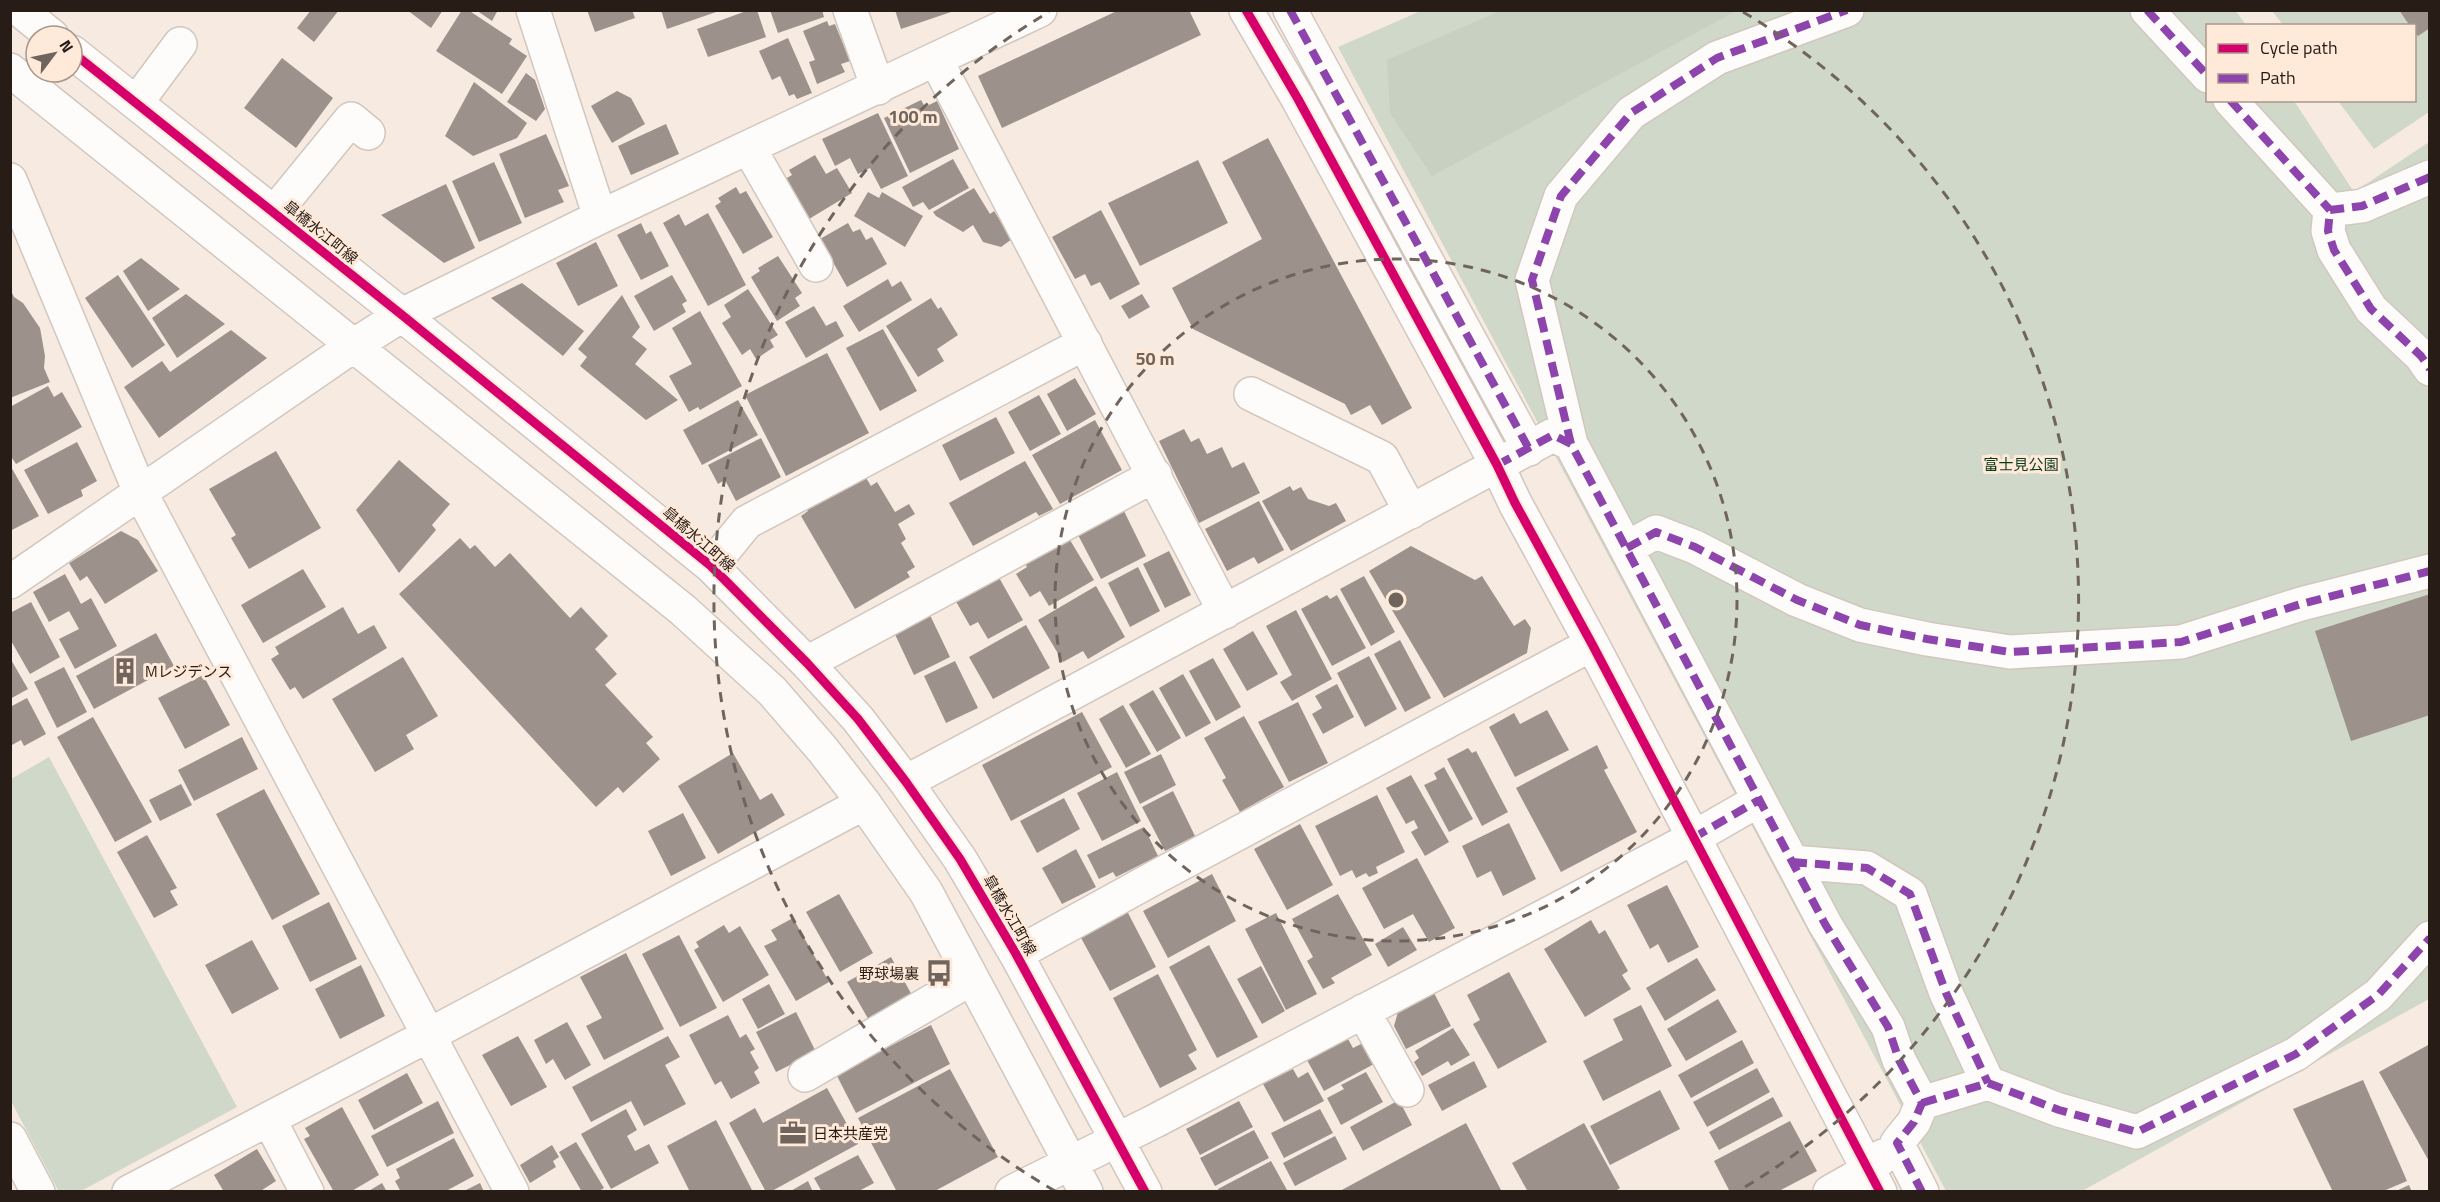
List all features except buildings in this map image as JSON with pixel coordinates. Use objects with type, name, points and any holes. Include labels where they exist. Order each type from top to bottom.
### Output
[{"type":"street","points":[[533,10],[600,217]]},
{"type":"street","points":[[850,10],[878,88]]},
{"type":"street","points":[[10,582],[353,346],[402,315],[600,217],[738,144],[878,88],[1040,10]]},
{"type":"street","points":[[1246,10],[1298,99],[1497,465],[1515,503],[1592,644],[1875,1181]]},
{"type":"street","points":[[1290,10],[1529,449]]},
{"type":"street","points":[[1847,10],[1717,58],[1631,112],[1561,196],[1532,280],[1571,444],[1825,924],[1888,1027],[1899,1060],[1922,1103]]},
{"type":"street","points":[[2147,10],[2206,74]]},
{"type":"street","points":[[21,11],[37,24]]},
{"type":"street","points":[[136,103],[180,44]]},
{"type":"street","points":[[936,60],[1226,612]]},
{"type":"street","name":"皐橋水江町線","points":[[84,62],[402,315],[711,566],[807,663],[858,718],[960,859],[1016,954],[1145,1191]]},
{"type":"street","points":[[10,70],[683,610],[772,691],[823,750],[864,803],[926,891],[1086,1191]]},
{"type":"street","points":[[2232,102],[2330,210],[2328,231],[2334,249],[2371,309],[2421,356],[2430,369]]},
{"type":"street","points":[[274,213],[351,119],[368,133]]},
{"type":"street","points":[[738,144],[816,265]]},
{"type":"street","points":[[2330,210],[2362,206],[2430,177]]},
{"type":"street","points":[[10,180],[140,492],[512,1191]]},
{"type":"street","points":[[711,566],[747,522],[1085,343]]},
{"type":"street","points":[[1251,394],[1382,458],[1411,512]]},
{"type":"street","points":[[906,782],[1553,435],[1571,444]]},
{"type":"street","points":[[807,663],[1155,475]]},
{"type":"street","points":[[1627,548],[1656,532],[1695,547],[1797,600],[1860,626],[2010,652],[2181,642],[2301,604],[2430,571]]},
{"type":"street","points":[[1016,954],[1592,644]]},
{"type":"street","points":[[1012,1191],[1155,1121],[1693,838],[1759,800]]},
{"type":"street","points":[[129,1191],[429,1035],[864,803]]},
{"type":"street","points":[[1792,862],[1867,868],[1910,894],[1946,993],[1988,1083]]},
{"type":"street","points":[[1922,1103],[1988,1083],[2059,1110],[2137,1132],[2296,1054],[2378,995],[2430,938]]},
{"type":"street","points":[[805,1075],[972,978]]},
{"type":"street","points":[[1363,1011],[1407,1090]]},
{"type":"street","points":[[1830,1191],[1875,1181],[1897,1143],[1914,1122],[1922,1103]]},
{"type":"street","points":[[269,1119],[307,1191]]},
{"type":"street","points":[[10,1139],[38,1191]]},
{"type":"street","points":[[1897,1143],[1922,1191]]},
{"type":"green space","name":"富士見公園","points":[[1423,10],[2236,11],[2245,24],[2206,24],[2206,102],[2295,102],[2354,192],[2429,142],[2429,999],[2082,1191],[1946,1191],[1338,47]]},
{"type":"green space","points":[[1500,11],[1736,11],[1432,176],[1390,113],[1387,60]]},
{"type":"green space","points":[[2272,11],[2429,11],[2429,112],[2374,149],[2339,102],[2416,102],[2416,24],[2282,24]]},
{"type":"green space","points":[[49,757],[237,1107],[81,1191],[58,1190],[11,1101],[11,779]]},
{"type":"marked path","points":[[1290,10],[1529,449]]},
{"type":"marked path","points":[[1571,444],[1532,280],[1561,196],[1631,113],[1717,58],[1847,10]]},
{"type":"marked path","points":[[2147,10],[2206,74]]},
{"type":"marked path","points":[[2232,102],[2330,210]]},
{"type":"marked path","points":[[2430,177],[2362,206],[2330,210],[2328,231],[2334,250],[2371,309],[2421,356],[2430,369]]},
{"type":"marked path","points":[[1497,465],[1553,435],[1571,444],[1825,924],[1888,1027],[1899,1060],[1922,1103],[1914,1122],[1897,1143],[1922,1192]]},
{"type":"marked path","points":[[1627,548],[1656,532],[1695,547],[1797,600],[1860,625],[1927,639],[2010,652],[2181,642],[2301,604],[2430,571]]},
{"type":"marked path","points":[[1693,838],[1759,800]]},
{"type":"marked path","points":[[1792,862],[1867,868],[1910,894],[1946,993],[1988,1083]]},
{"type":"marked path","points":[[1922,1103],[1988,1083],[2059,1110],[2137,1132],[2296,1054],[2378,995],[2430,938]]},
{"type":"cycle path","points":[[1246,10],[1298,99],[1497,465],[1880,1192]]},
{"type":"cycle path","points":[[84,62],[402,315],[711,566],[807,663],[858,719],[960,859],[1016,954],[1145,1192]]},
{"type":"place","name":"Mレジデンス","points":[[125,671]]},
{"type":"place","name":"野球場裏","points":[[939,973]]},
{"type":"place","name":"日本共産党","points":[[793,1133]]}]
